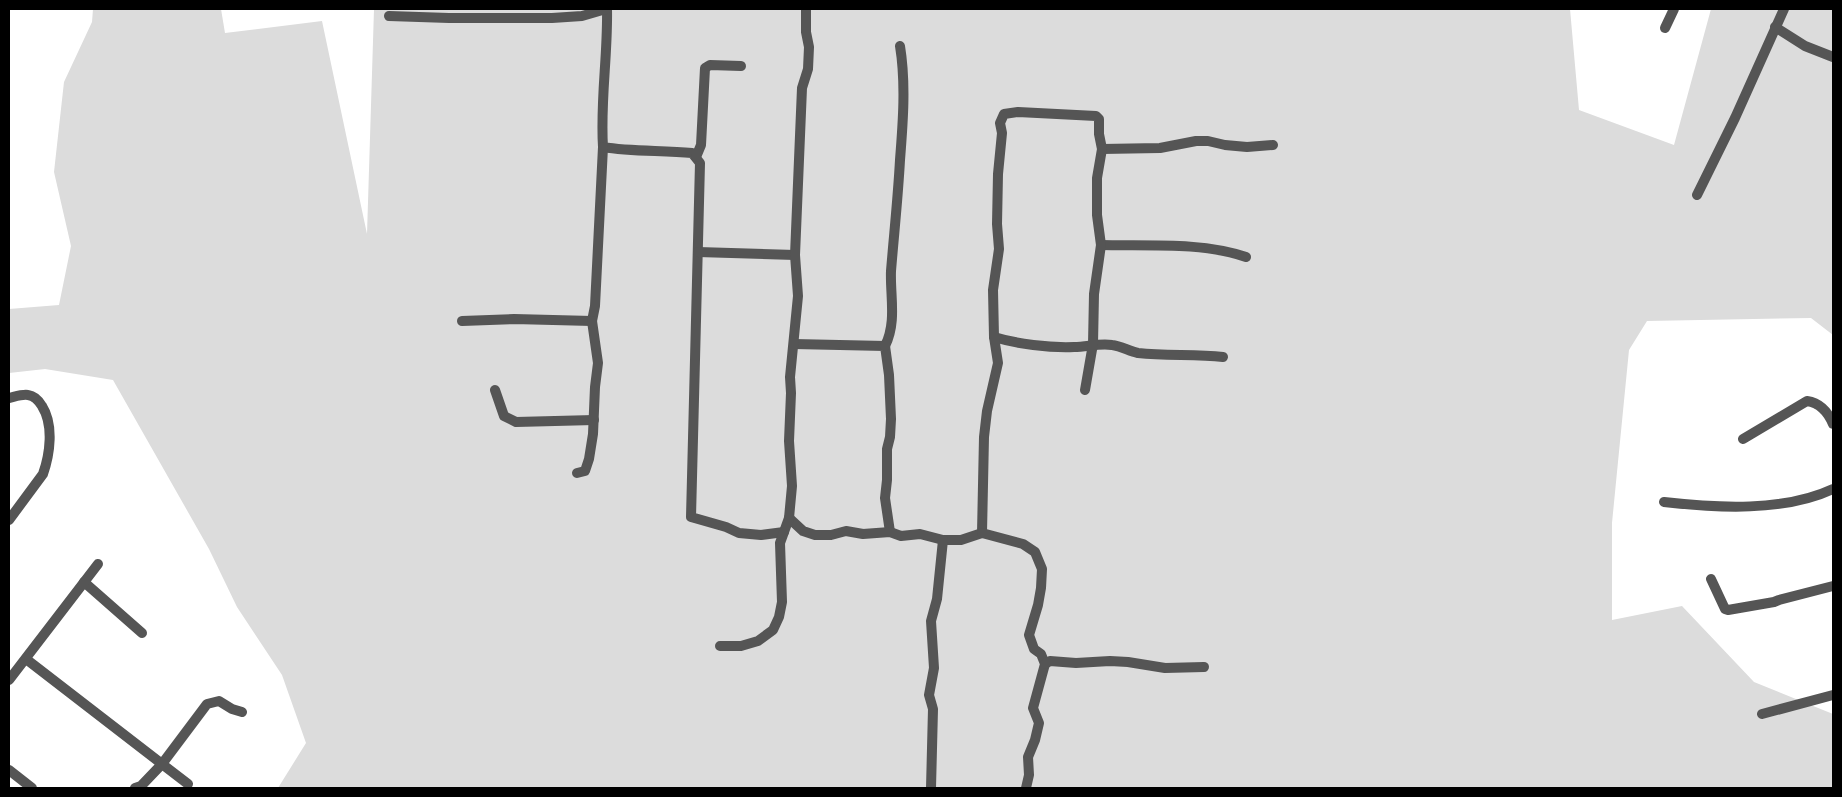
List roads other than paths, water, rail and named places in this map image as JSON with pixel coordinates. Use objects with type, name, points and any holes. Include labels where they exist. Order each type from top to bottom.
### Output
[{"type":"street","points":[[389,16],[552,18],[582,16],[606,9],[607,39],[602,109],[603,147],[595,306],[592,321],[598,363],[589,459],[585,471],[577,474]]},
{"type":"street","points":[[720,646],[741,646],[758,642],[773,630],[779,617],[782,602],[780,543],[789,518],[792,486],[789,441],[792,393],[790,376],[798,296],[795,255],[802,88],[808,69],[810,47],[806,32],[806,9]]},
{"type":"street","points":[[1665,28],[1674,9]]},
{"type":"street","points":[[1697,196],[1735,118],[1784,9]]},
{"type":"street","points":[[1775,27],[1805,46],[1833,57]]},
{"type":"street","points":[[890,532],[885,498],[887,449],[891,419],[889,375],[885,346],[889,339],[893,315],[891,274],[904,115],[900,46]]},
{"type":"street","points":[[696,157],[701,145],[705,68],[710,65],[741,66]]},
{"type":"street","points":[[982,533],[984,437],[987,411],[998,363],[994,336],[993,290],[999,249],[997,224],[998,174],[1002,133],[1000,123],[1004,114],[1018,112],[1096,116],[1099,118],[1099,134],[1102,149],[1096,178],[1097,215],[1101,245],[1094,294],[1093,344],[1084,390]]},
{"type":"street","points":[[1102,149],[1160,148],[1196,141],[1208,141],[1247,148],[1273,145]]},
{"type":"street","points":[[603,147],[616,150],[692,153],[700,163],[691,517],[726,527],[739,534],[761,535],[784,532]]},
{"type":"street","points":[[1101,245],[1187,248],[1230,252],[1246,258]]},
{"type":"street","points":[[698,252],[795,255]]},
{"type":"street","points":[[462,321],[514,319],[592,321]]},
{"type":"street","points":[[994,336],[1008,341],[1030,344],[1074,347],[1093,344],[1112,345],[1136,352],[1169,356],[1201,355],[1223,357]]},
{"type":"street","points":[[794,344],[885,346]]},
{"type":"street","points":[[495,390],[504,416],[516,422],[594,420]]},
{"type":"street","points":[[9,398],[28,394],[38,400],[48,415],[50,430],[46,465],[43,474],[9,520]]},
{"type":"street","points":[[1743,439],[1807,401],[1818,404],[1829,414],[1833,424]]},
{"type":"street","points":[[1664,502],[1709,507],[1765,505],[1792,502],[1821,494],[1833,488]]},
{"type":"street","points":[[789,518],[803,531],[815,535],[830,535],[846,531],[863,534],[890,532],[901,536],[920,534],[943,540],[961,540],[982,533],[1023,544],[1035,552],[1042,569],[1041,588],[1029,635],[1034,649],[1041,654],[1044,664],[1033,708],[1039,723],[1028,757],[1029,775],[1026,788]]},
{"type":"street","points":[[931,788],[933,709],[928,695],[934,668],[931,622],[937,599],[943,540]]},
{"type":"street","points":[[9,680],[98,564]]},
{"type":"street","points":[[1711,579],[1725,609],[1728,610],[1774,602],[1833,586]]},
{"type":"street","points":[[84,582],[142,632]]},
{"type":"street","points":[[26,659],[188,784]]},
{"type":"street","points":[[1044,664],[1050,661],[1076,664],[1110,661],[1165,668],[1204,667]]},
{"type":"street","points":[[1762,714],[1833,695]]},
{"type":"street","points":[[134,788],[141,786],[162,764],[207,704],[219,701],[232,709],[242,712]]},
{"type":"street","points":[[9,770],[32,788]]}]
